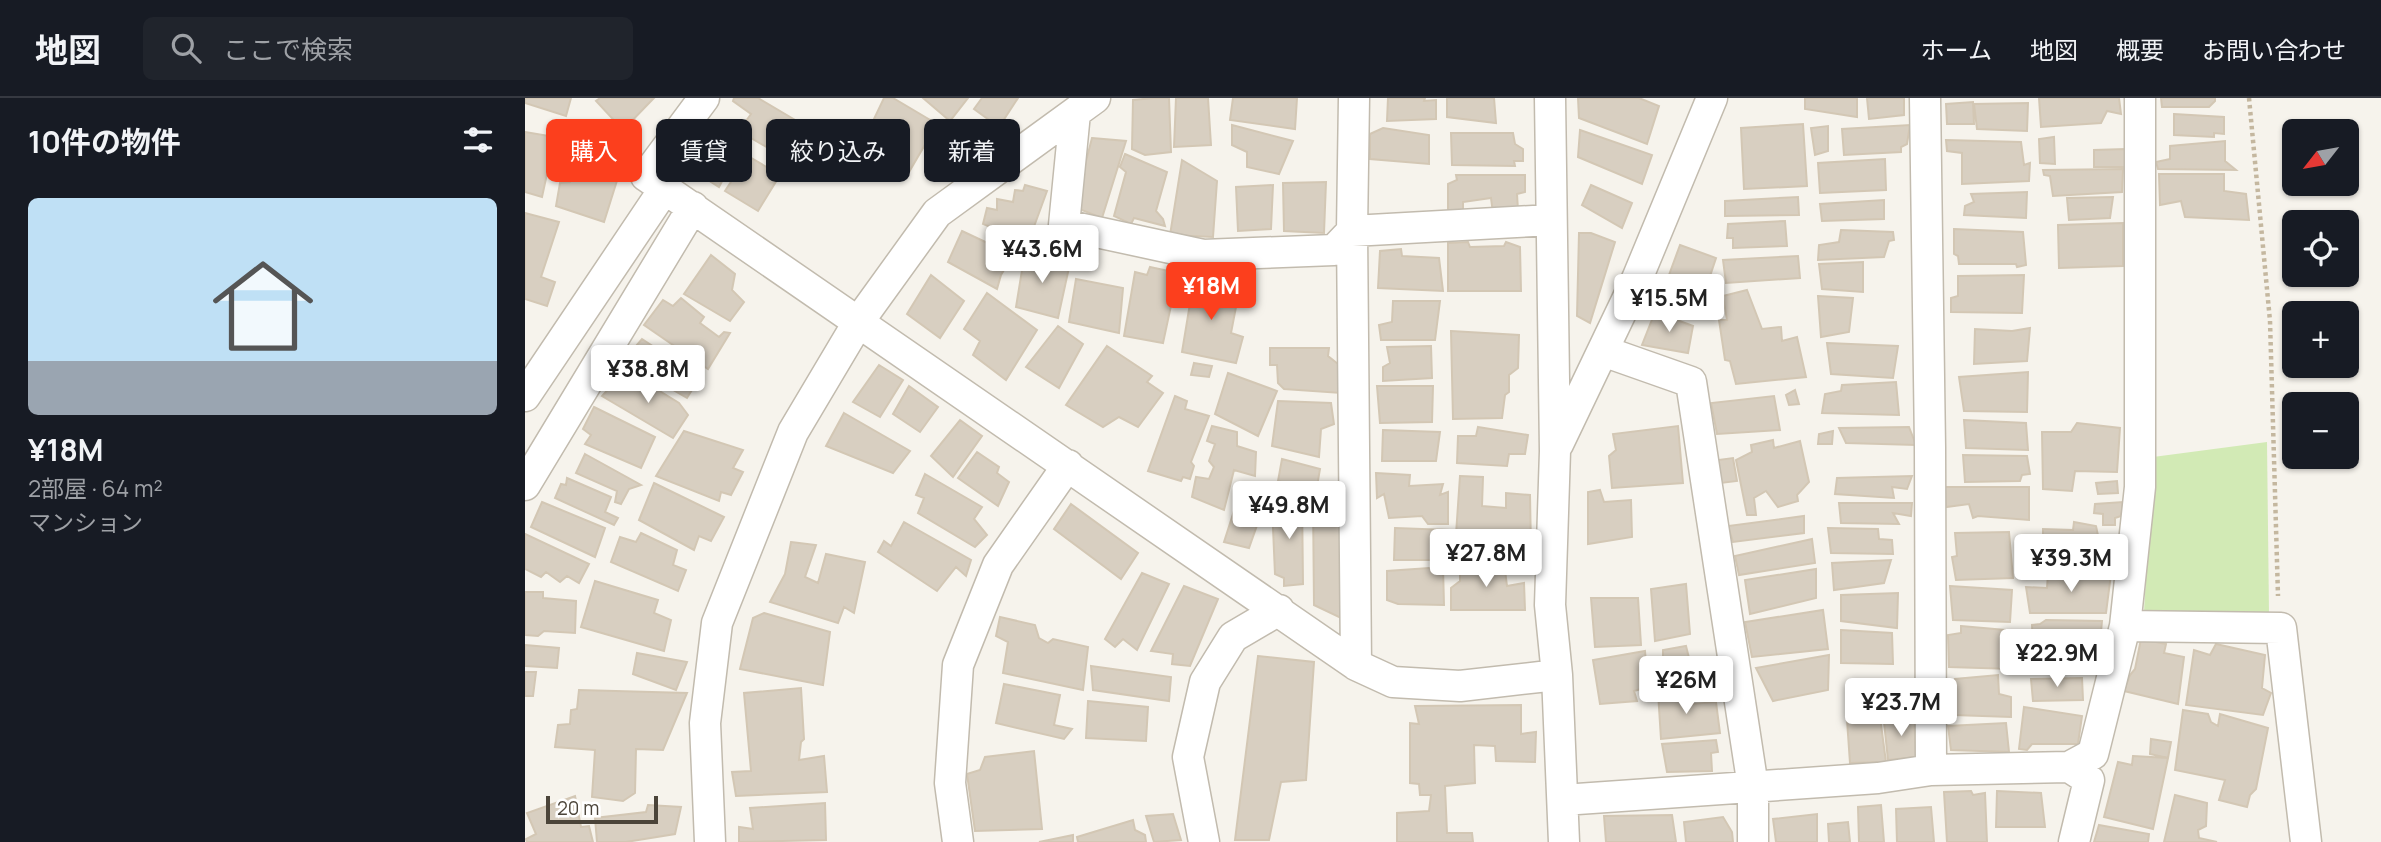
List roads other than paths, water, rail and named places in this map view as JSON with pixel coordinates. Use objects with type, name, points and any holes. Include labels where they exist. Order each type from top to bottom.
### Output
[{"type":"street","points":[[704,98],[646,176],[1356,665],[1393,682],[1460,686],[1557,675]]},
{"type":"street","points":[[1354,98],[1352,231],[1356,665]]},
{"type":"street","points":[[1550,98],[1555,451],[1550,605],[1557,675],[1564,842]]},
{"type":"street","points":[[1555,451],[1637,279],[1712,98]]},
{"type":"street","points":[[1925,98],[1931,770]]},
{"type":"street","points":[[1563,800],[1878,778],[1931,770],[2069,766],[2093,754],[2125,626],[2140,487],[2140,98]]},
{"type":"street","points":[[1085,106],[1064,225],[1203,255],[1334,250],[1352,231],[1551,220]]},
{"type":"street","points":[[710,842],[705,723],[717,623],[793,432],[859,321],[937,213],[1085,106]]},
{"type":"street","points":[[525,396],[665,188]]},
{"type":"street","points":[[525,485],[693,207]]},
{"type":"street","points":[[1603,351],[1691,382],[1753,787],[1753,842]]},
{"type":"street","points":[[958,842],[950,783],[958,665],[998,565],[1069,465]]},
{"type":"street","points":[[1204,842],[1188,757],[1205,682],[1233,638],[1279,610]]},
{"type":"street","points":[[2125,626],[2281,628],[2306,842]]},
{"type":"street","points":[[2069,766],[2089,780],[2074,842]]}]
